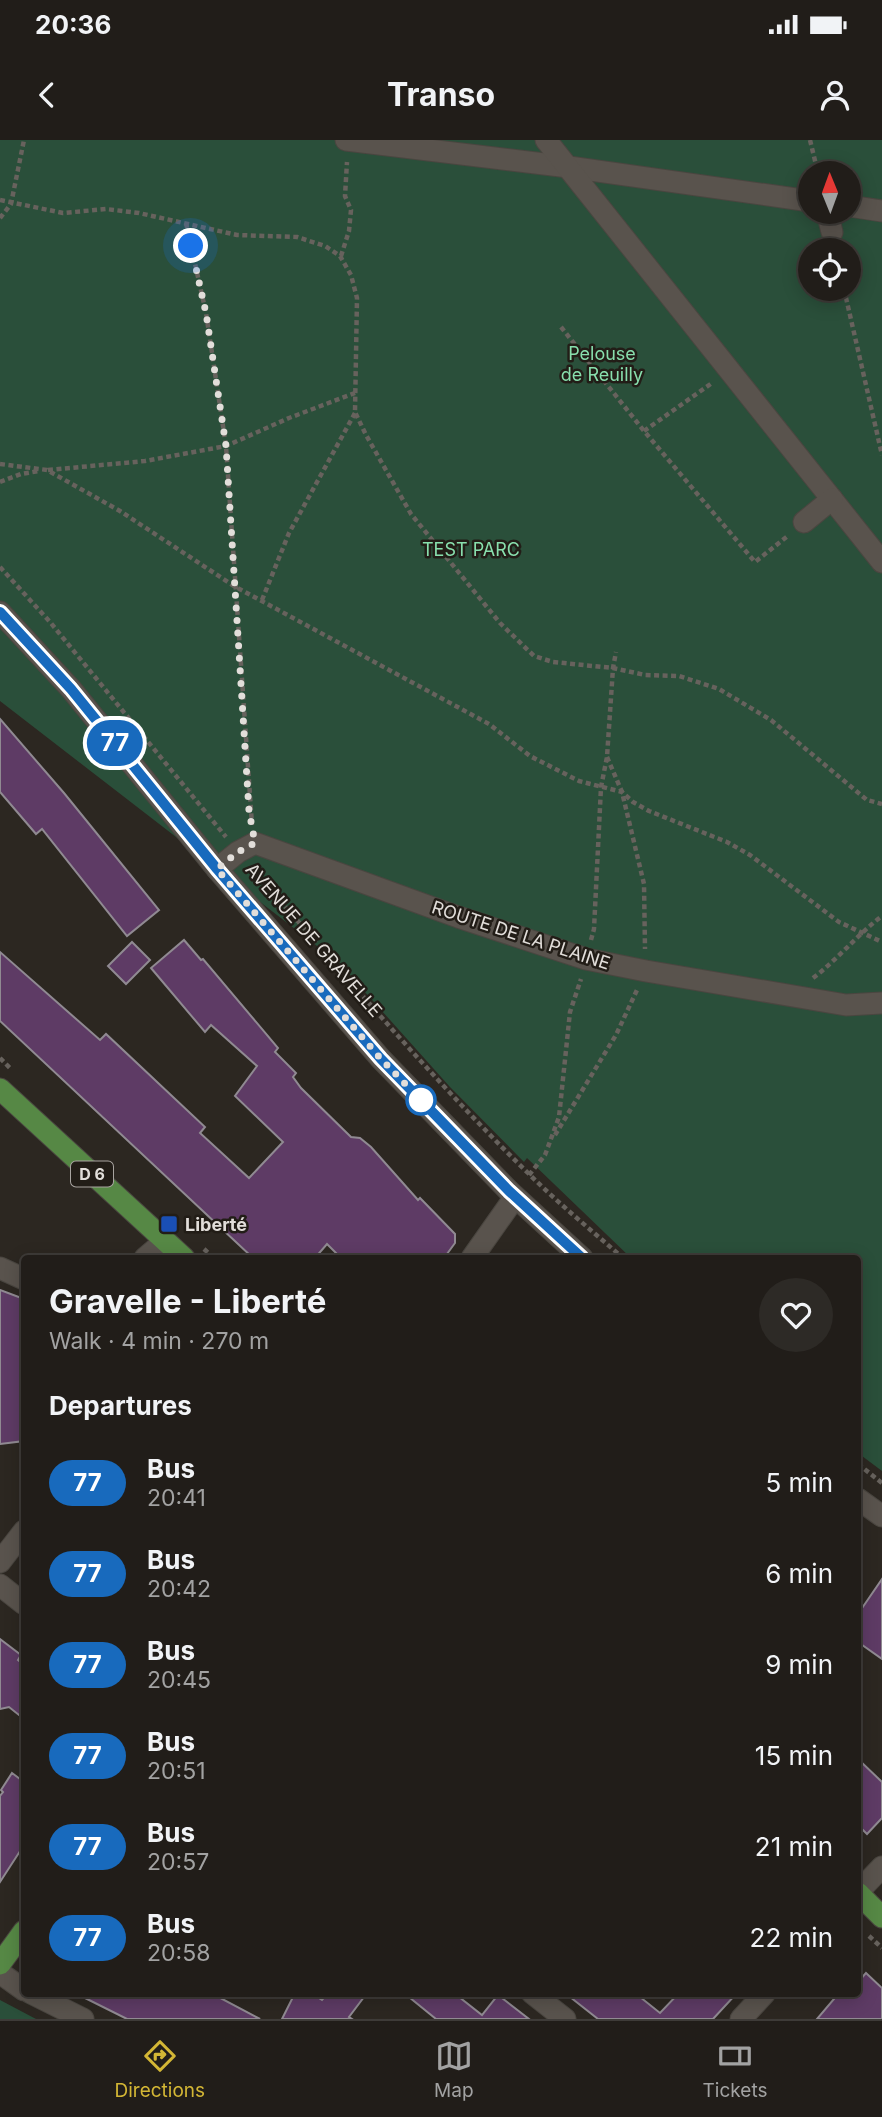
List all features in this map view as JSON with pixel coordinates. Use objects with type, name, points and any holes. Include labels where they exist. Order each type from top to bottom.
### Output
[{"type":"main road","name":"D 6","points":[[0,1089],[180,1255]]},
{"type":"main road","points":[[861,1895],[882,1917]]},
{"type":"main road","points":[[0,1964],[21,1935]]},
{"type":"street","points":[[347,140],[569,167],[798,199]]},
{"type":"street","points":[[546,140],[882,562]]},
{"type":"street","points":[[861,208],[882,211]]},
{"type":"street","points":[[804,522],[832,499]]},
{"type":"street","name":"AVENUE DE GRAVELLE","points":[[0,612],[71,689],[217,869],[381,1059],[515,1197],[579,1255]]},
{"type":"street","points":[[217,869],[247,847]]},
{"type":"street","name":"ROUTE DE LA PLAINE","points":[[247,847],[586,959],[846,1005],[882,1003]]},
{"type":"street","points":[[474,1255],[515,1197]]},
{"type":"street","points":[[148,1255],[164,1241]]},
{"type":"street","points":[[0,1268],[21,1278]]},
{"type":"street","points":[[861,1501],[882,1516]]},
{"type":"street","points":[[0,1562],[21,1535]]},
{"type":"street","points":[[0,1585],[21,1602]]},
{"type":"street","points":[[861,1889],[882,1867]]},
{"type":"street","points":[[0,1973],[21,1988]]},
{"type":"street","points":[[39,1997],[83,2019]]},
{"type":"street","points":[[537,1997],[565,2019]]},
{"type":"street","points":[[741,2019],[761,1997]]},
{"type":"path","points":[[0,218],[11,204],[24,140]]},
{"type":"path","points":[[341,256],[349,231],[351,210],[345,196],[347,140]]},
{"type":"path","points":[[810,140],[815,161]]},
{"type":"path","points":[[0,200],[63,213],[106,209],[139,213],[237,235],[297,237],[325,246],[341,256],[351,275],[356,298],[355,412],[289,533],[262,600]]},
{"type":"path","points":[[186,223],[206,313],[226,446],[249,811],[247,847]]},
{"type":"path","points":[[847,301],[882,455]]},
{"type":"path","points":[[561,327],[644,431],[755,562],[804,522]]},
{"type":"path","points":[[644,431],[700,392]]},
{"type":"path","points":[[0,482],[21,474],[145,461],[226,446],[355,393]]},
{"type":"path","points":[[355,412],[411,514],[500,623],[534,656],[553,662],[613,668],[645,675],[679,676],[719,689],[771,720],[867,800],[882,804]]},
{"type":"path","points":[[0,464],[47,470],[120,511],[234,586],[489,724],[530,756],[579,781],[622,792],[633,803],[649,811],[727,842],[750,855],[839,922],[882,942]]},
{"type":"path","name":"AVENUE DE GRAVELLE","points":[[0,567],[247,847],[389,1027],[529,1175],[621,1255]]},
{"type":"path","points":[[601,787],[607,757],[616,652]]},
{"type":"path","points":[[800,998],[812,978],[834,963],[882,916]]},
{"type":"path","points":[[529,1175],[545,1155],[549,1145]]},
{"type":"path","points":[[861,1466],[882,1483]]},
{"type":"green space","name":"TEST PARC","points":[[0,140],[882,140],[882,1471],[861,1455],[861,1255],[628,1255],[527,1158],[524,1162],[450,1087],[339,963],[0,701]]},
{"type":"green space","points":[[0,2000],[36,2019],[0,2019]]},
{"type":"building","points":[[0,719],[159,910],[127,936],[42,829],[36,834],[0,792]]},
{"type":"building","points":[[184,940],[278,1048],[275,1052],[296,1073],[293,1077],[301,1088],[351,1137],[360,1138],[371,1147],[418,1200],[420,1198],[455,1234],[455,1243],[446,1255],[338,1255],[327,1244],[318,1255],[250,1255],[0,1021],[0,952],[100,1040],[106,1034],[205,1127],[200,1133],[249,1178],[283,1142],[235,1096],[257,1066],[211,1025],[205,1032],[151,968]]},
{"type":"building","points":[[132,942],[150,960],[126,984],[108,966]]},
{"type":"building","points":[[0,1290],[21,1298],[21,1441],[0,1444]]},
{"type":"building","points":[[882,1579],[882,1659],[861,1644],[861,1610]]},
{"type":"building","points":[[0,1639],[21,1655],[18,1660],[21,1662],[21,1717],[9,1707],[0,1709]]},
{"type":"building","points":[[861,1762],[882,1782],[882,1818],[867,1834],[861,1828]]},
{"type":"building","points":[[12,1773],[21,1780],[21,1850],[0,1882],[0,1796],[3,1792],[1,1790]]},
{"type":"building","points":[[866,1973],[882,1988],[882,2019],[817,2019],[836,1997],[861,1997],[861,1979]]},
{"type":"building","points":[[83,1997],[219,1997],[260,2019],[127,2019]]},
{"type":"building","points":[[293,1997],[317,1997],[322,2000],[325,1997],[364,1997],[349,2017],[352,2019],[282,2019]]},
{"type":"building","points":[[409,1997],[459,1997],[482,2015],[496,1997],[501,1997],[529,2019],[436,2019]]},
{"type":"building","points":[[570,1997],[640,1997],[660,2013],[675,1997],[733,1997],[713,2019],[598,2019]]},
{"type":"bus line","name":"77","points":[[0,612],[71,689],[217,869],[381,1059],[509,1191],[579,1255]]},
{"type":"place","name":"Liberté","points":[[169,1224]]},
{"type":"route","points":[[191,246],[206,313],[226,446],[249,811],[255,843],[238,852],[217,869],[381,1059],[421,1100]]},
{"type":"park label","name":"Pelouse de Reuilly","points":[[602,363]]}]
